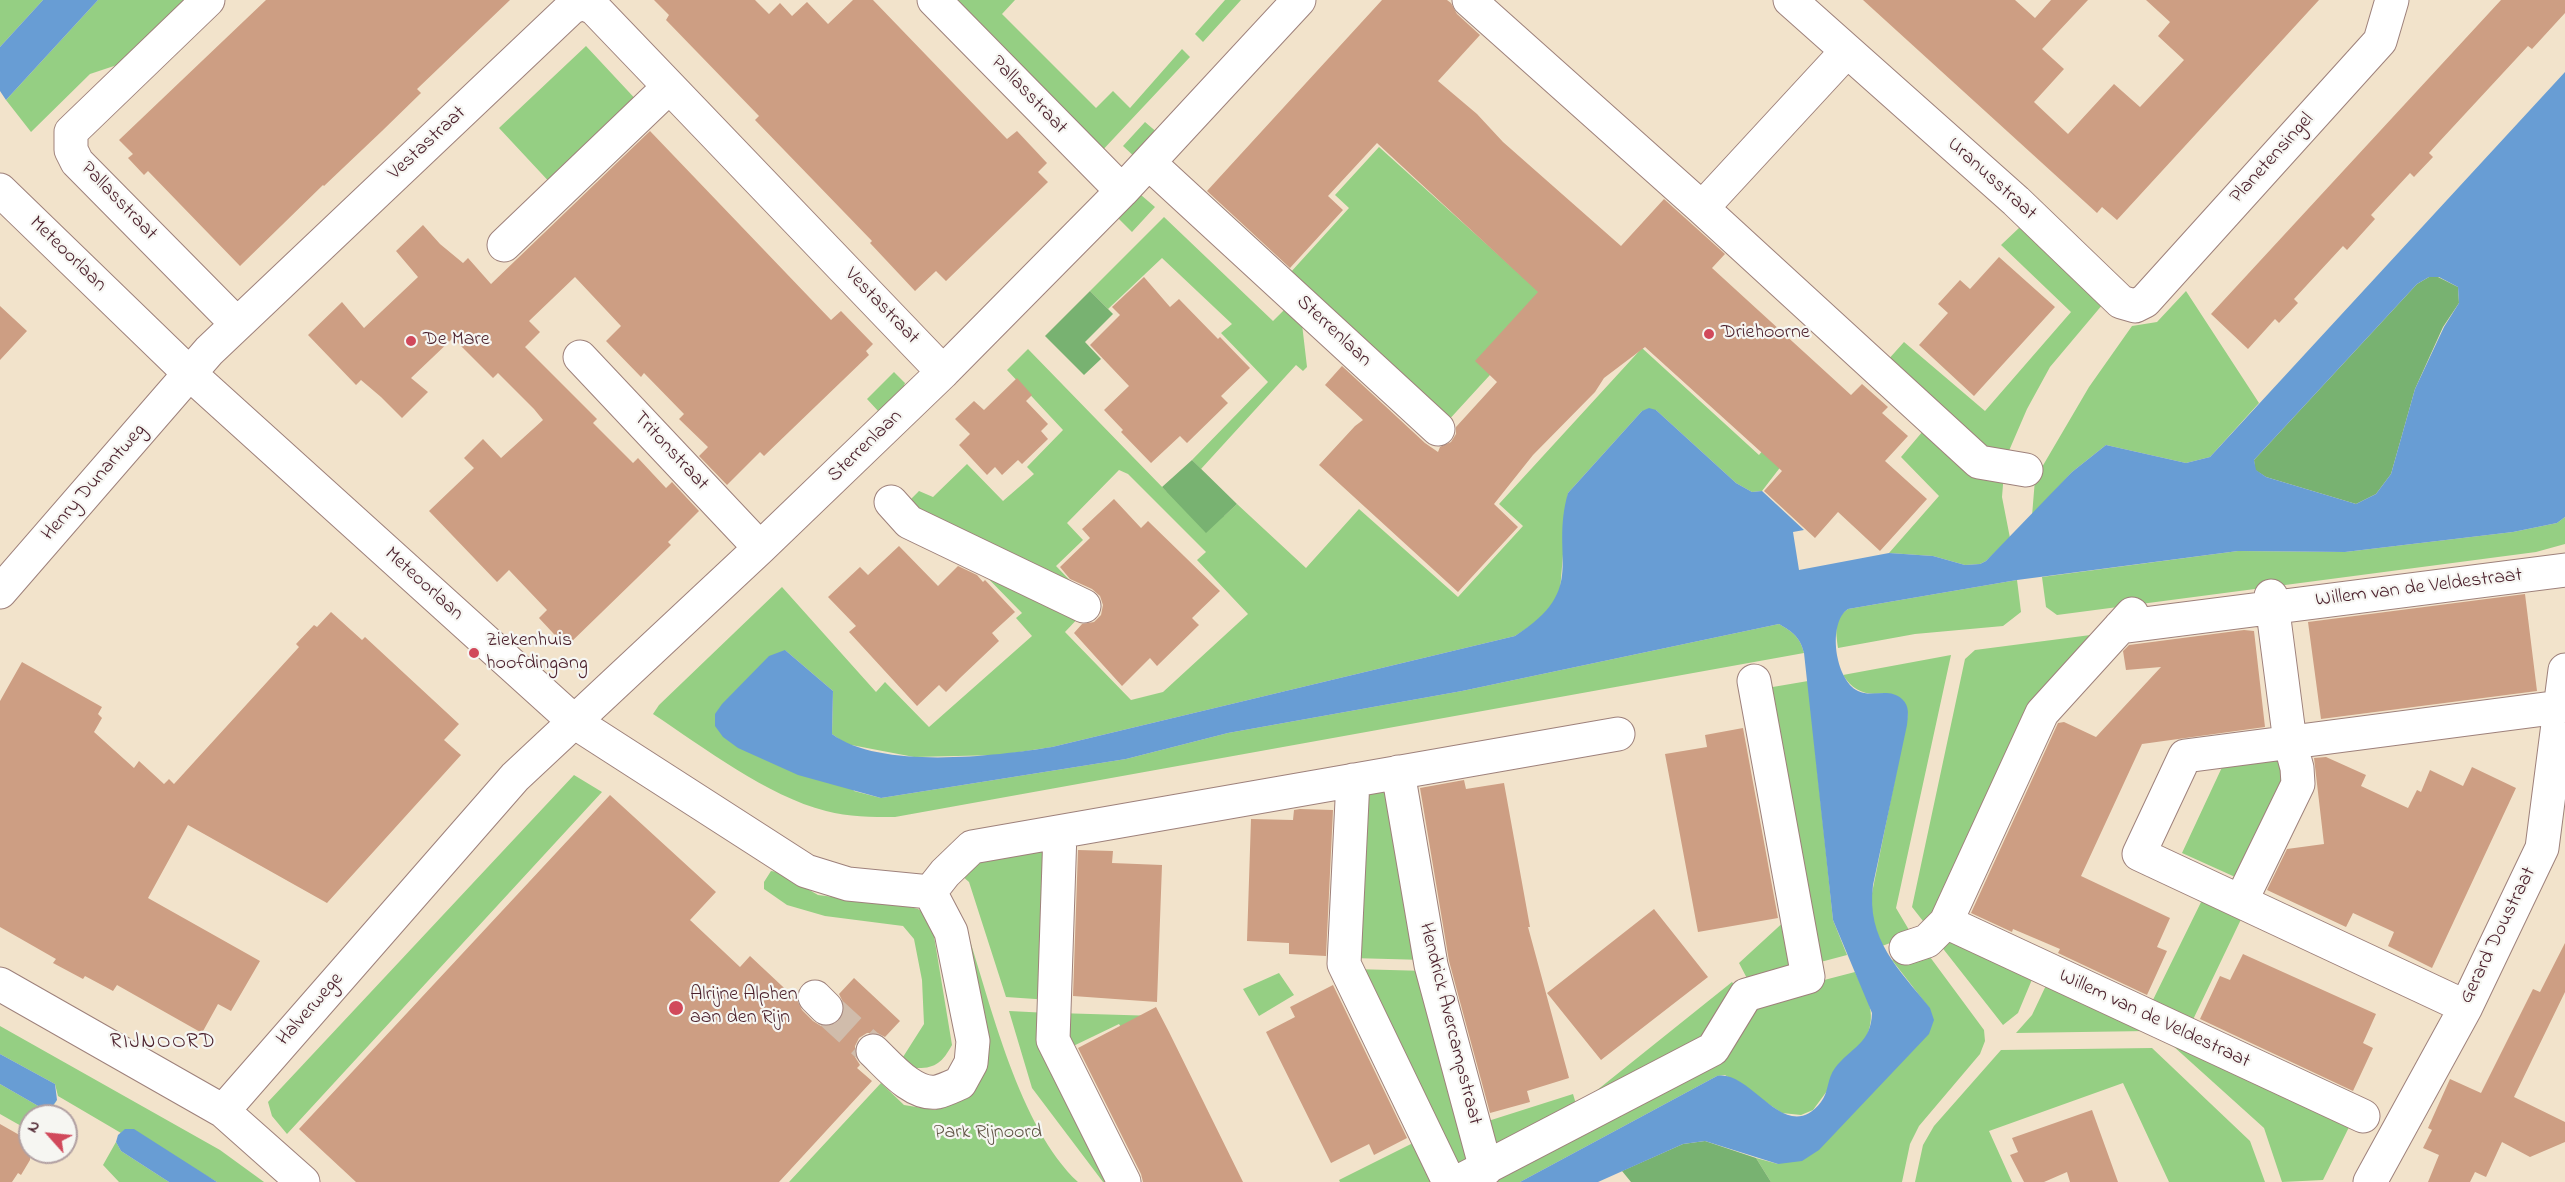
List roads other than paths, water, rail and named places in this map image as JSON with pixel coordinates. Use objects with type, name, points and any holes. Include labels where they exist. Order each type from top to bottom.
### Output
[{"type":"street","name":"Pallasstraat","points":[[208,0],[72,132],[71,150],[77,162],[237,324]]},
{"type":"street","name":"Pallasstraat","points":[[934,0],[1122,191]]},
{"type":"street","name":"Sterrenlaan","points":[[576,723],[943,372],[1149,163],[1299,0]]},
{"type":"street","points":[[1469,0],[1702,208],[1979,462],[2026,471]]},
{"type":"street","name":"Uranusstraat","points":[[1790,0],[2016,201],[2121,302],[2135,306]]},
{"type":"street","name":"Planetensingel","points":[[2135,306],[2145,301],[2380,41],[2392,0]]},
{"type":"street","name":"Vestastraat","points":[[189,373],[237,324],[571,8],[582,3],[594,8],[943,372]]},
{"type":"street","points":[[1702,208],[1847,51]]},
{"type":"street","points":[[504,245],[669,87]]},
{"type":"street","name":"Sterrenlaan","points":[[1149,163],[1438,429]]},
{"type":"street","name":"Meteoorlaan","points":[[0,190],[189,373],[576,723],[806,871],[848,884],[930,892]]},
{"type":"street","name":"Tritonstraat","points":[[580,357],[760,548]]},
{"type":"street","name":"Henry Dunantweg","points":[[0,592],[189,373]]},
{"type":"street","points":[[891,502],[909,522],[1084,606]]},
{"type":"street","name":"Willem van de Veldestraat","points":[[1906,948],[1927,941],[1946,922],[2042,713],[2126,621],[2272,602],[2565,570]]},
{"type":"street","points":[[2241,902],[2298,784],[2297,768],[2290,742],[2272,602]]},
{"type":"street","name":"Gerard Doustraat","points":[[2370,1182],[2553,852],[2560,707],[2565,673]]},
{"type":"street","name":"Hendrick Avercampstraat","points":[[1398,772],[1431,965],[1472,1175],[1713,1049],[1746,994],[1819,973],[1754,681]]},
{"type":"street","points":[[2466,1007],[2139,854],[2185,756],[2560,707]]},
{"type":"street","name":"Halverwege","points":[[223,1111],[515,777],[553,739],[576,723]]},
{"type":"street","points":[[873,1051],[917,1088],[935,1092],[960,1083],[971,1063],[973,1041],[951,932],[930,892],[945,873],[972,847],[1618,734]]},
{"type":"street","points":[[1353,780],[1344,963],[1449,1182]]},
{"type":"street","points":[[1060,832],[1053,1040],[1124,1182]]},
{"type":"street","name":"Willem van de Veldestraat","points":[[1946,922],[2363,1116]]},
{"type":"street","points":[[0,984],[223,1111],[303,1182]]},
{"type":"water","points":[[43,0],[98,0],[6,100],[0,91],[0,47]]},
{"type":"water","points":[[2565,72],[2565,517],[2557,523],[2513,532],[2345,552],[2238,551],[2017,580],[1848,609],[1841,616],[1837,626],[1836,651],[1839,664],[1850,685],[1863,693],[1897,695],[1905,702],[1907,708],[1907,725],[1873,885],[1872,904],[1880,938],[1887,952],[1930,1008],[1934,1020],[1929,1034],[1819,1150],[1802,1161],[1778,1164],[1705,1141],[1683,1144],[1598,1182],[1520,1182],[1717,1076],[1730,1077],[1743,1084],[1782,1112],[1794,1116],[1808,1114],[1824,1098],[1835,1068],[1868,1032],[1872,1013],[1833,920],[1804,653],[1795,636],[1779,624],[1462,691],[1228,733],[1126,759],[881,798],[798,775],[738,748],[723,737],[715,726],[715,714],[722,704],[769,656],[785,650],[833,691],[832,734],[853,745],[879,752],[939,757],[1001,754],[1052,747],[1515,636],[1538,619],[1552,603],[1560,587],[1563,516],[1568,493],[1642,411],[1649,408],[1656,410],[1736,483],[1752,492],[1762,491],[1804,530],[1793,532],[1799,570],[1889,553],[1933,556],[1965,565],[1980,564],[1986,561],[2072,472],[2106,445],[2186,463],[2210,457]],"holes":[[[2429,277],[2439,277],[2458,287],[2459,303],[2444,327],[2415,389],[2391,474],[2376,494],[2356,504],[2266,477],[2256,470],[2254,460],[2417,284]]]},
{"type":"water","points":[[0,1054],[55,1084],[57,1100],[54,1104],[35,1104],[0,1084]]},
{"type":"water","points":[[125,1129],[134,1129],[217,1182],[169,1182],[121,1151],[116,1142],[118,1135]]},
{"type":"tunnel","points":[[826,1008],[873,1051]]},
{"type":"place","name":"Driehoorne","points":[[1709,334]]},
{"type":"place","name":"De Mare","points":[[411,341]]},
{"type":"place","name":"Ziekenhuis hoofdingang","points":[[474,653]]},
{"type":"place","name":"Alrijne Alphen aan den Rijn","points":[[676,1008]]},
{"type":"district","name":"RIJNOORD","points":[[163,1044]]},
{"type":"park label","name":"Park Rijnoord","points":[[988,1134]]}]
